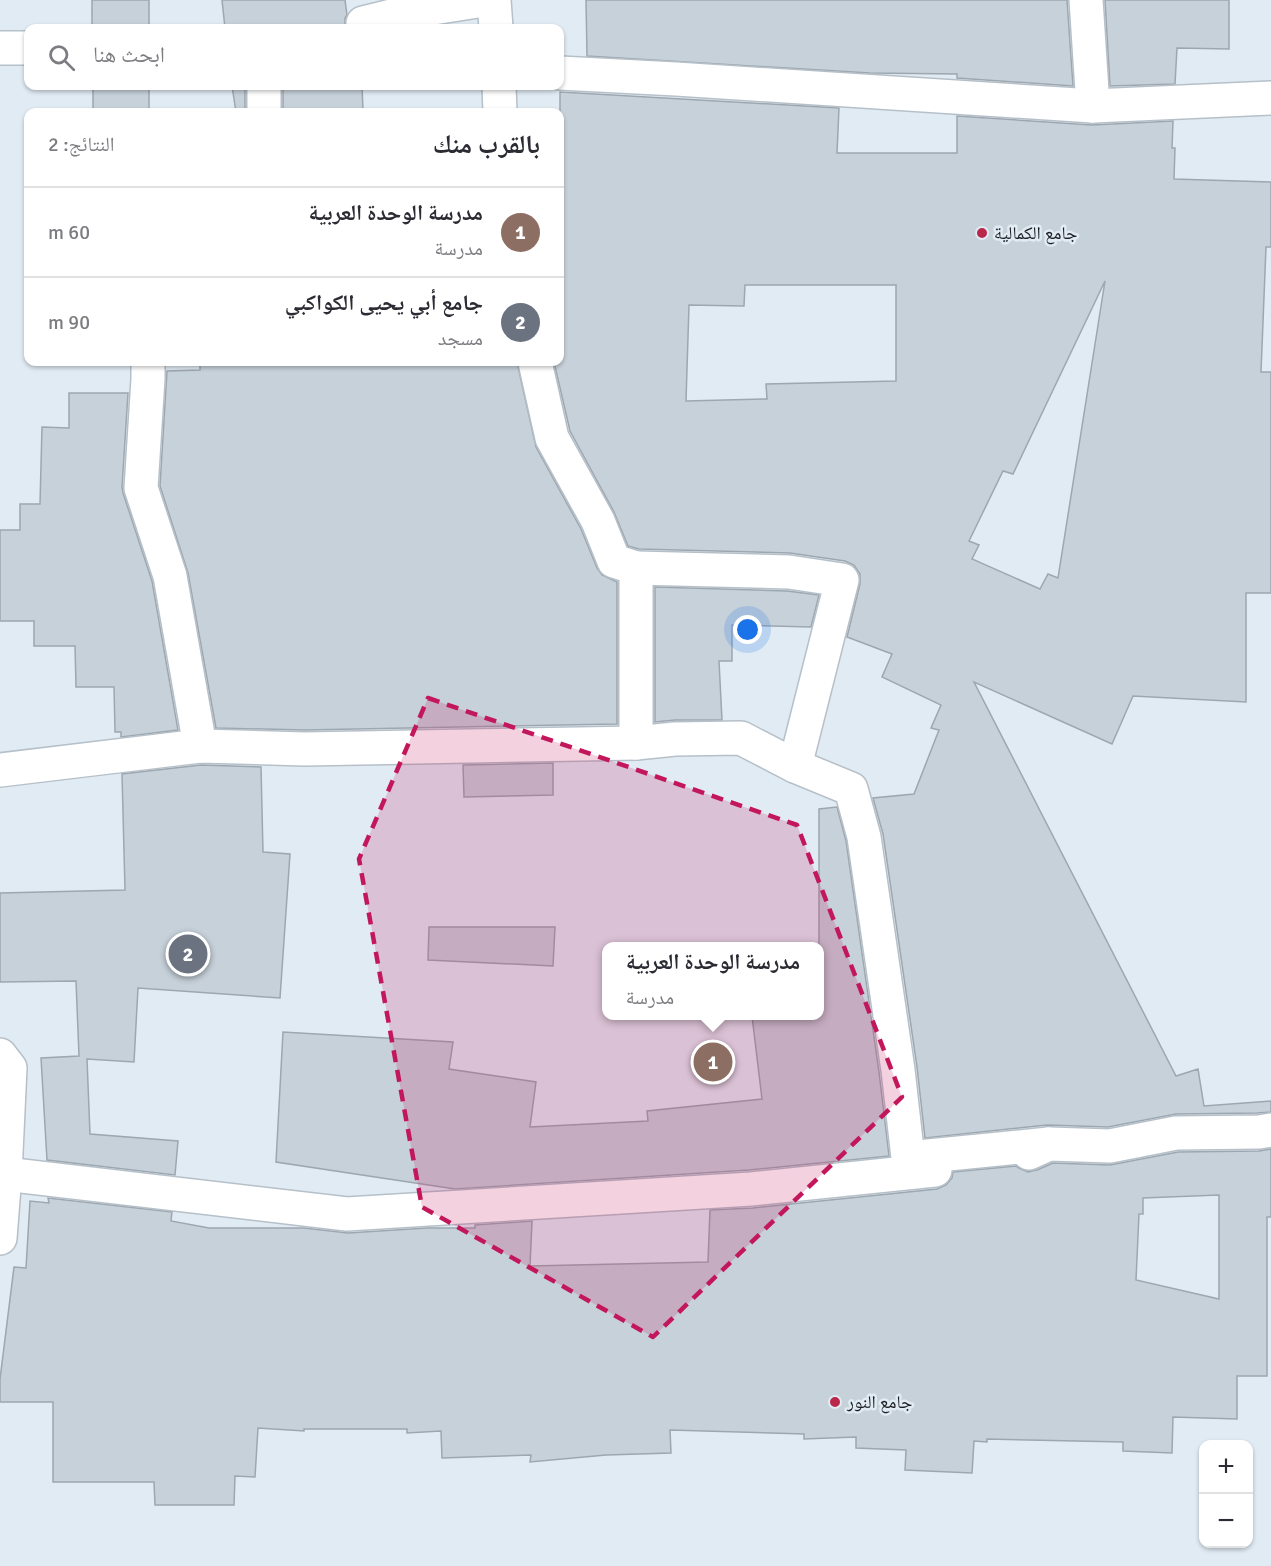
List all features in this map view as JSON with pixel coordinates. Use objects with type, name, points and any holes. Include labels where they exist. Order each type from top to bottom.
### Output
[{"type":"street","points":[[362,24],[407,6],[484,0]]},
{"type":"street","points":[[494,0],[496,24]]},
{"type":"street","points":[[1086,0],[1093,106]]},
{"type":"street","points":[[0,48],[24,48]]},
{"type":"street","points":[[564,72],[1093,106],[1271,98]]},
{"type":"street","points":[[264,90],[264,108]]},
{"type":"street","points":[[499,90],[500,108]]},
{"type":"street","points":[[148,366],[141,488],[170,576],[200,746]]},
{"type":"street","points":[[536,366],[552,438],[598,521],[614,561],[636,568],[789,572],[842,580],[795,766]]},
{"type":"street","points":[[636,568],[636,743]]},
{"type":"street","points":[[0,770],[200,746],[305,749],[636,743],[675,739],[741,738],[795,766],[851,789],[864,837],[898,1070],[908,1158],[1049,1144],[1110,1146],[1176,1133],[1271,1130]]},
{"type":"street","points":[[0,1055],[10,1068],[0,1238]]},
{"type":"street","points":[[5,1174],[346,1214],[751,1189],[1005,1163],[1049,1144]]},
{"type":"highlighted area","points":[[428,698],[797,825],[902,1097],[653,1337],[422,1207],[359,859]]},
{"type":"building","points":[[92,0],[149,0],[149,24],[92,24]]},
{"type":"building","points":[[222,0],[345,0],[347,15],[345,24],[225,24]]},
{"type":"building","points":[[586,0],[1067,0],[1073,86],[957,78],[957,74],[870,73],[587,56]]},
{"type":"building","points":[[1105,0],[1229,0],[1229,49],[1177,48],[1175,84],[1110,86]]},
{"type":"building","points":[[93,90],[149,90],[149,108],[93,108]]},
{"type":"building","points":[[233,90],[245,90],[245,108],[235,108]]},
{"type":"building","points":[[283,90],[362,90],[363,108],[283,108]]},
{"type":"building","points":[[560,92],[839,108],[837,153],[957,153],[957,116],[1092,125],[1173,121],[1174,179],[1271,182],[1271,247],[1266,247],[1261,372],[1271,372],[1271,593],[1246,593],[1246,702],[1133,696],[1112,744],[974,682],[1176,1076],[1198,1069],[1204,1106],[1271,1101],[1271,1112],[1176,1114],[1108,1127],[1047,1125],[925,1138],[883,834],[873,798],[914,794],[939,730],[931,728],[941,705],[882,677],[892,654],[847,637],[860,584],[860,574],[854,565],[845,561],[790,553],[639,549],[628,546],[614,512],[570,431],[555,366],[564,366],[564,108],[560,108]],"holes":[[[1105,281],[1058,578],[1048,574],[1040,589],[972,559],[979,545],[969,541],[1003,471],[1013,474]],[[745,285],[896,285],[896,381],[766,384],[767,399],[686,401],[689,305],[744,306]]]},
{"type":"building","points":[[200,366],[518,366],[536,447],[581,529],[597,568],[602,575],[617,582],[617,724],[305,730],[216,728],[188,573],[160,486],[167,371],[200,370]]},
{"type":"building","points":[[69,393],[128,393],[122,487],[152,581],[178,730],[121,737],[121,732],[115,732],[114,687],[76,687],[75,646],[34,646],[34,621],[0,621],[0,530],[20,530],[20,504],[40,504],[42,427],[69,428]]},
{"type":"building","points":[[655,587],[787,591],[819,595],[811,627],[732,625],[732,661],[719,661],[722,720],[655,722]]},
{"type":"building","points":[[553,763],[553,795],[464,797],[463,765]]},
{"type":"building","points":[[201,765],[261,767],[263,852],[290,854],[280,998],[138,988],[134,1062],[87,1059],[90,1134],[178,1141],[175,1175],[47,1160],[41,1058],[79,1056],[76,981],[0,982],[0,893],[125,890],[122,774]]},
{"type":"building","points":[[837,807],[846,841],[889,1156],[749,1170],[455,1189],[276,1162],[283,1032],[453,1042],[449,1069],[536,1082],[530,1127],[648,1121],[647,1111],[762,1099],[752,1020],[824,1020],[824,942],[819,942],[819,809]]},
{"type":"building","points":[[429,927],[555,927],[553,966],[428,960]]},
{"type":"building","points":[[1271,1149],[1271,1217],[1267,1217],[1267,1376],[1237,1376],[1237,1419],[1173,1417],[1172,1453],[1123,1451],[1123,1442],[987,1439],[987,1442],[974,1441],[972,1473],[905,1470],[906,1450],[856,1448],[856,1437],[804,1439],[804,1434],[670,1430],[671,1453],[606,1455],[530,1462],[531,1455],[442,1458],[441,1431],[407,1433],[407,1429],[304,1429],[304,1431],[258,1428],[255,1477],[235,1476],[234,1505],[155,1505],[154,1482],[53,1482],[53,1402],[0,1402],[0,1379],[14,1267],[26,1268],[30,1201],[49,1203],[48,1198],[172,1212],[171,1221],[209,1228],[304,1228],[348,1233],[427,1228],[475,1228],[475,1225],[532,1221],[530,1266],[708,1262],[710,1210],[753,1208],[937,1189],[946,1185],[952,1178],[953,1172],[1016,1166],[1028,1172],[1053,1163],[1110,1165],[1178,1152]],"holes":[[[1219,1195],[1219,1299],[1136,1280],[1139,1214],[1143,1214],[1143,1198]]]},
{"type":"place","name":"جامع الكمالية","points":[[982,233]]},
{"type":"place","name":"جامع أبي يحيى الكواكبي","points":[[188,954]]},
{"type":"place","name":"مدرسة الوحدة العربية","points":[[713,1062]]},
{"type":"place","name":"جامع النور","points":[[835,1402]]}]
